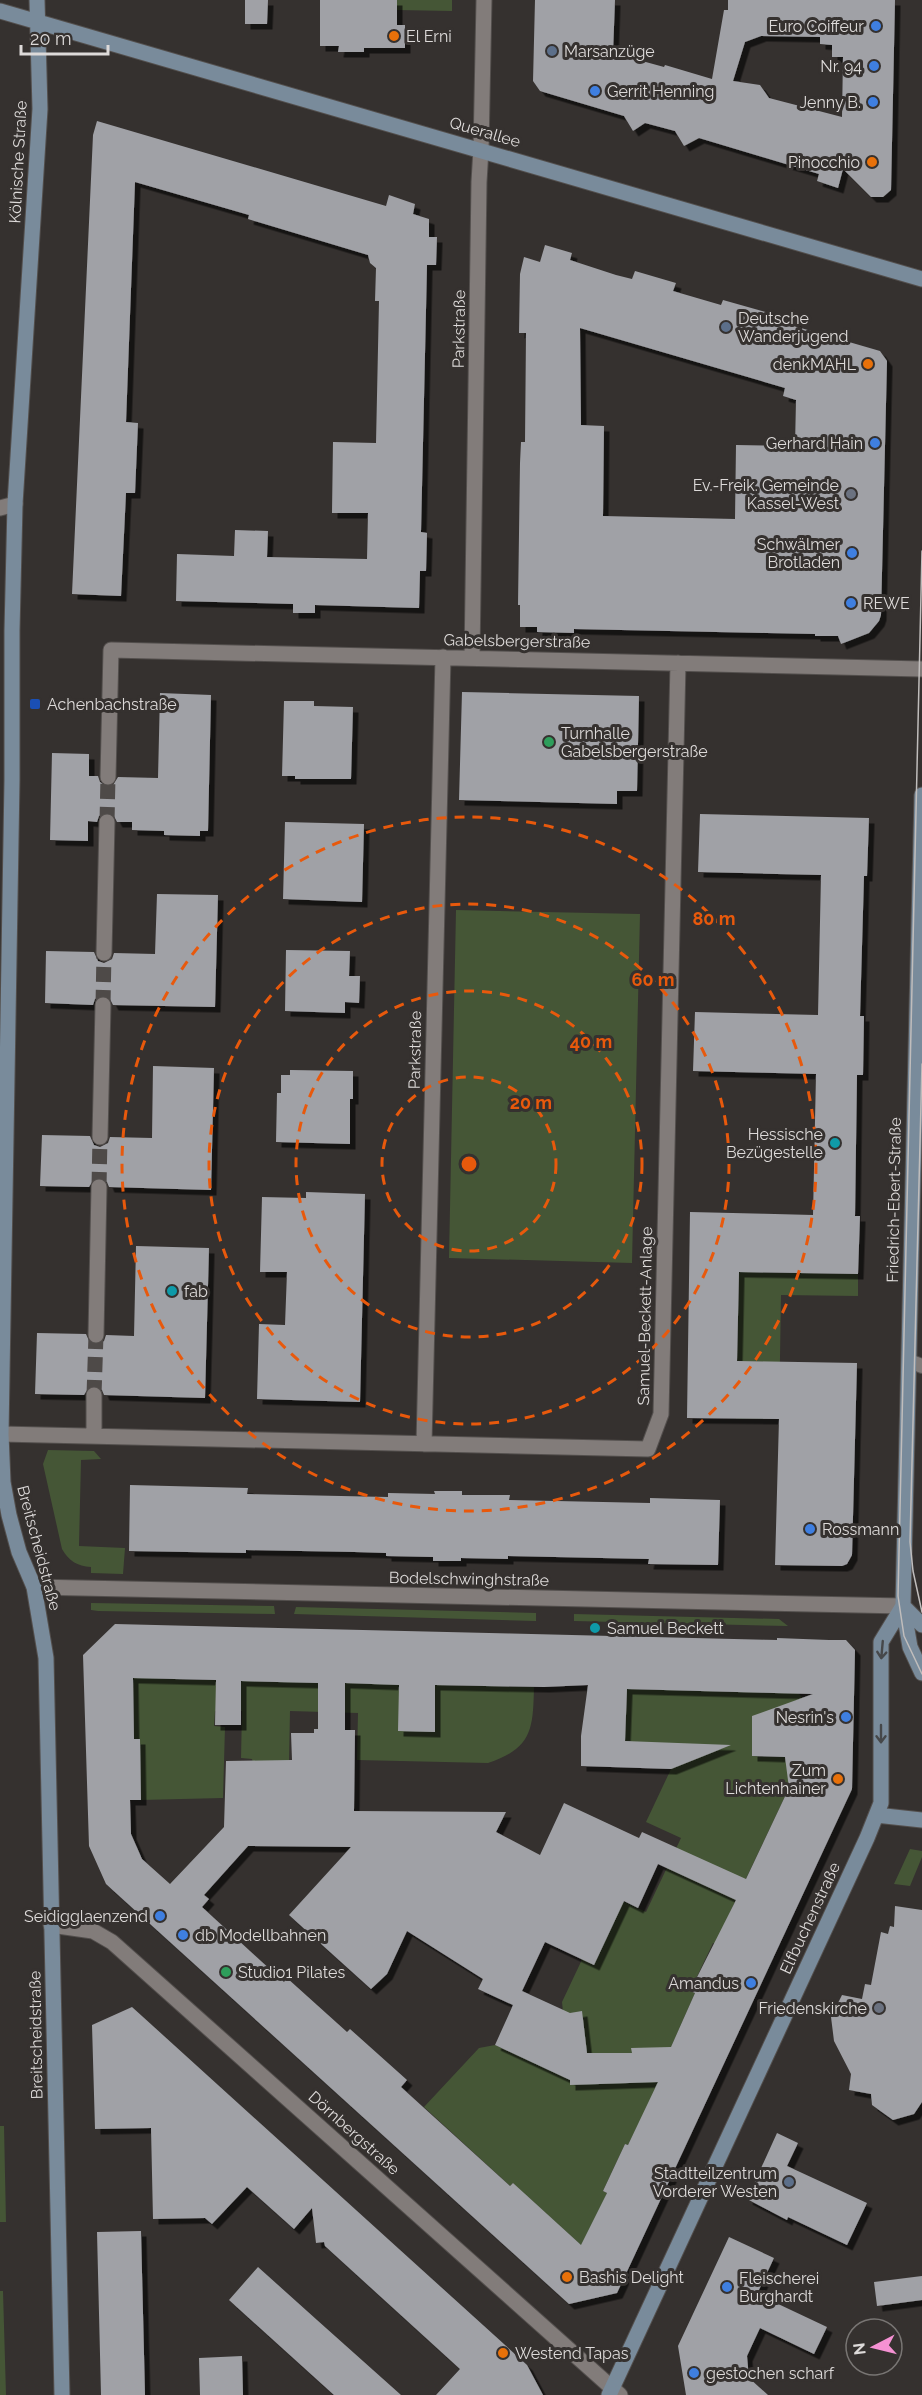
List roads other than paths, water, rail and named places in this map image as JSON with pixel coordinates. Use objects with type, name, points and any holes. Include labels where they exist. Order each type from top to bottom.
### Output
[{"type":"main road","name":"Kölnische Straße","points":[[6,673],[8,506],[40,109],[37,0]]},
{"type":"main road","name":"Querallee","points":[[0,11],[38,20],[482,149],[922,279]]},
{"type":"main road","name":"Breitscheidstraße","points":[[6,673],[1,1434],[3,1482],[9,1515],[19,1552],[34,1587],[46,1658],[62,2395]]},
{"type":"main road","name":"Friedrich-Ebert-Straße","points":[[922,795],[915,1364],[903,1606],[910,1647],[922,1672]]},
{"type":"main road","points":[[903,1606],[922,1625]]},
{"type":"main road","name":"Elfbuchenstraße","points":[[614,2393],[881,1803],[881,1642],[903,1606]]},
{"type":"main road","points":[[876,1815],[922,1820]]},
{"type":"street","name":"Parkstraße","points":[[472,658],[484,0]]},
{"type":"street","name":"Gabelsbergerstraße","points":[[108,777],[111,650],[922,669]]},
{"type":"street","name":"Parkstraße","points":[[424,1443],[443,657]]},
{"type":"street","name":"Samuel-Beckett-Anlage","points":[[1,1434],[648,1449],[661,1414],[678,663]]},
{"type":"street","points":[[104,953],[107,822]]},
{"type":"street","points":[[100,1137],[103,1005]]},
{"type":"street","points":[[96,1335],[99,1187]]},
{"type":"street","points":[[94,1395],[94,1436]]},
{"type":"street","name":"Bodelschwinghstraße","points":[[34,1587],[903,1606]]},
{"type":"street","name":"Dörnbergstraße","points":[[51,1924],[93,1931],[112,1942],[614,2393]]},
{"type":"tunnel","points":[[107,822],[108,777]]},
{"type":"tunnel","points":[[103,1005],[104,953]]},
{"type":"tunnel","points":[[99,1187],[100,1137]]},
{"type":"tunnel","points":[[94,1395],[96,1335]]},
{"type":"tram line","points":[[922,551],[898,1596],[904,1636],[922,1674]]},
{"type":"tram line","points":[[922,1064],[910,1542],[913,1571],[922,1612]]},
{"type":"place","name":"Euro Coiffeur","points":[[876,26]]},
{"type":"place","name":"El Erni","points":[[394,36]]},
{"type":"place","name":"Marsanzüge","points":[[552,51]]},
{"type":"place","name":"Nr. 94","points":[[874,66]]},
{"type":"place","name":"Gerrit Henning","points":[[595,91]]},
{"type":"place","name":"Jenny B.","points":[[873,102]]},
{"type":"place","name":"Pinocchio","points":[[872,162]]},
{"type":"place","name":"Deutsche Wanderjugend","points":[[726,327]]},
{"type":"place","name":"denkMAHL","points":[[868,364]]},
{"type":"place","name":"Gerhard Hain","points":[[875,443]]},
{"type":"place","name":"Ev.-Freik. Gemeinde Kassel-West","points":[[851,494]]},
{"type":"place","name":"Schwälmer Brotladen","points":[[852,553]]},
{"type":"place","name":"REWE","points":[[851,603]]},
{"type":"place","name":"Achenbachstraße","points":[[35,704]]},
{"type":"place","name":"Turnhalle Gabelsbergerstraße","points":[[549,742]]},
{"type":"place","name":"Hessische Bezügestelle","points":[[835,1143]]},
{"type":"place","name":"fab","points":[[172,1291]]},
{"type":"place","name":"Rossmann","points":[[810,1529]]},
{"type":"place","name":"Samuel Beckett","points":[[595,1628]]},
{"type":"place","name":"Nesrin's","points":[[846,1717]]},
{"type":"place","name":"Zum Lichtenhainer","points":[[838,1779]]},
{"type":"place","name":"Seidigglaenzend","points":[[160,1916]]},
{"type":"place","name":"db Modellbahnen","points":[[183,1935]]},
{"type":"place","name":"Studio1 Pilates","points":[[226,1972]]},
{"type":"place","name":"Amandus","points":[[751,1983]]},
{"type":"place","name":"Friedenskirche","points":[[879,2008]]},
{"type":"place","name":"Stadtteilzentrum Vorderer Westen","points":[[789,2182]]},
{"type":"place","name":"Bashis Delight","points":[[567,2277]]},
{"type":"place","name":"Fleischerei Burghardt","points":[[727,2287]]},
{"type":"place","name":"Westend Tapas","points":[[503,2353]]},
{"type":"place","name":"gestochen scharf","points":[[694,2373]]}]
